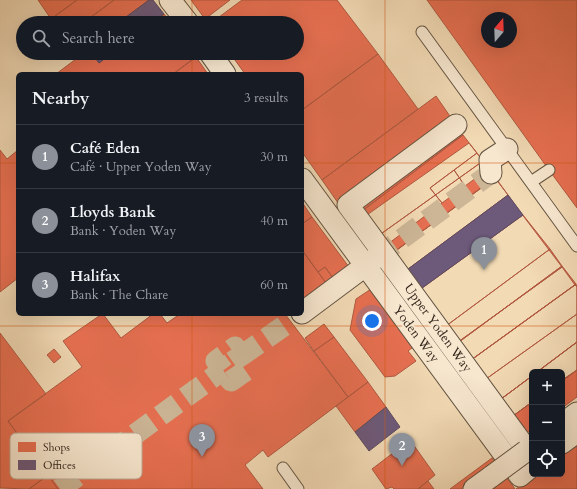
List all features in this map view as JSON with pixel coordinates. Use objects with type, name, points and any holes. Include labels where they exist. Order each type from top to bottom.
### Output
[{"type":"street","points":[[170,0],[183,16]]},
{"type":"street","points":[[215,60],[224,72]]},
{"type":"street","name":"Upper Yoden Way","points":[[456,125],[348,206],[529,454]]},
{"type":"street","points":[[491,173],[490,160],[506,149]]},
{"type":"street","name":"Yoden Way","points":[[304,181],[372,261],[520,476],[529,454]]},
{"type":"street","points":[[304,312],[372,261]]},
{"type":"street","points":[[565,422],[577,413]]},
{"type":"street","points":[[565,441],[577,432]]},
{"type":"street","points":[[474,489],[492,476],[529,454]]},
{"type":"lane","points":[[422,32],[577,246]]},
{"type":"lane","points":[[531,182],[549,170]]},
{"type":"lane","points":[[283,468],[298,489]]},
{"type":"building: Shops","points":[[38,0],[77,0],[55,16],[49,16]]},
{"type":"building: Shops","points":[[77,0],[114,0],[92,16],[55,16]]},
{"type":"building: Shops","points":[[114,0],[149,0],[127,16],[92,16]]},
{"type":"building: Shops","points":[[191,0],[230,0],[209,16],[203,16]]},
{"type":"building: Shops","points":[[242,0],[337,0],[378,54],[304,109],[304,72],[244,72],[235,60],[304,60],[304,16],[220,16]]},
{"type":"building: Shops","points":[[427,0],[577,0],[577,208],[549,170]]},
{"type":"building: Shops","points":[[378,54],[418,109],[322,180],[304,155],[304,109]]},
{"type":"building: Shops","points":[[75,60],[97,60],[99,63],[103,60],[192,60],[176,72],[59,72]]},
{"type":"building: Shops","points":[[192,60],[198,60],[207,72],[176,72]]},
{"type":"building: Shops","points":[[436,96],[463,135],[350,220],[322,180]]},
{"type":"building: Shops","points":[[463,135],[477,153],[430,188],[442,203],[376,253],[350,220]]},
{"type":"building: Shops","points":[[469,143],[483,161],[378,236],[364,217]]},
{"type":"building: Shops","points":[[0,150],[7,159],[16,152],[16,280],[0,292]]},
{"type":"building: Shops","points":[[477,153],[488,169],[465,186],[454,170]]},
{"type":"building: Shops","points":[[483,161],[495,178],[391,254],[378,236]]},
{"type":"building: Shops","points":[[454,170],[465,186],[442,203],[430,188]]},
{"type":"building: Shops","points":[[495,177],[521,213],[408,297],[381,262]]},
{"type":"building: Shops","points":[[495,178],[508,195],[404,272],[391,254]]},
{"type":"building: Shops","points":[[304,205],[312,217],[304,223]]},
{"type":"building: Shops","points":[[521,213],[562,267],[447,350],[408,297]]},
{"type":"building: Shops","points":[[523,215],[550,249],[446,326],[418,291]]},
{"type":"building: Shops","points":[[312,217],[349,267],[333,278],[325,267],[318,272],[304,253],[304,223]]},
{"type":"building: Shops","points":[[550,249],[562,266],[459,342],[446,326]]},
{"type":"building: Shops","points":[[304,253],[326,283],[305,299],[304,298]]},
{"type":"building: Shops","points":[[562,266],[576,284],[471,360],[459,342]]},
{"type":"building: Shops","points":[[325,267],[333,278],[326,283],[318,272]]},
{"type":"building: Shops","points":[[562,267],[575,285],[460,368],[447,350]]},
{"type":"building: Shops","points":[[576,284],[577,314],[486,379],[471,360]]},
{"type":"building: Shops","points":[[575,285],[577,287],[577,342],[541,369],[529,369],[529,378],[489,408],[460,368]]},
{"type":"building: Shops","points":[[374,287],[416,345],[408,351],[416,361],[395,376],[385,377],[350,330],[356,299]]},
{"type":"building: Shops","points":[[577,314],[577,342],[541,369],[529,369],[529,378],[501,399],[486,379]]},
{"type":"building: Shops","points":[[99,316],[104,316],[121,338],[150,316],[162,316],[167,323],[177,316],[287,316],[348,397],[268,457],[263,450],[245,465],[263,489],[58,489],[51,479],[142,479],[142,433],[17,433],[8,421],[82,367],[63,341]]},
{"type":"building: Shops","points":[[324,324],[334,337],[314,351],[305,338]]},
{"type":"building: Shops","points":[[0,333],[46,394],[8,421],[17,433],[10,433],[10,479],[43,479],[29,489],[0,488]]},
{"type":"building: Shops","points":[[334,337],[368,382],[348,397],[314,351]]},
{"type":"building: Shops","points":[[577,342],[577,370],[565,378],[565,369],[541,369]]},
{"type":"building: Shops","points":[[577,342],[577,370],[565,379],[565,369],[541,369]]},
{"type":"building: Shops","points":[[54,349],[61,357],[54,363],[47,355]]},
{"type":"building: Shops","points":[[577,370],[577,397],[565,406],[565,405],[565,379]]},
{"type":"building: Shops","points":[[529,378],[529,404],[502,424],[489,408]]},
{"type":"building: Shops","points":[[529,378],[529,404],[513,416],[501,399]]},
{"type":"building: Shops","points":[[368,382],[386,407],[355,432],[336,406]]},
{"type":"building: Shops","points":[[529,404],[529,431],[527,433],[513,416]]},
{"type":"building: Shops","points":[[410,440],[435,475],[418,489],[394,489],[392,487],[386,489],[372,469]]},
{"type":"building: Shops","points":[[577,444],[577,489],[516,489],[532,477],[565,477],[565,453]]},
{"type":"building: Shops","points":[[492,458],[515,489],[450,489]]},
{"type":"building: Shops","points":[[43,479],[51,479],[58,489],[29,489]]},
{"type":"building: Shops","points":[[428,481],[434,489],[418,489]]},
{"type":"building: Offices","points":[[149,0],[153,0],[164,14],[161,16],[127,16]]},
{"type":"building: Offices","points":[[508,195],[523,215],[418,291],[404,272]]},
{"type":"building: Offices","points":[[386,407],[400,427],[369,451],[355,432]]},
{"type":"tunnel","points":[[377,257],[491,173]]},
{"type":"tunnel","points":[[241,356],[291,321]]},
{"type":"tunnel","points":[[235,347],[250,368],[231,381],[216,361],[235,347]]},
{"type":"tunnel","points":[[137,433],[223,370]]},
{"type":"tunnel","points":[[60,489],[74,479]]},
{"type":"place","name":"Café Eden","points":[[484,270]]},
{"type":"place","name":"Halifax","points":[[202,457]]},
{"type":"place","name":"Lloyds Bank","points":[[402,466]]}]
